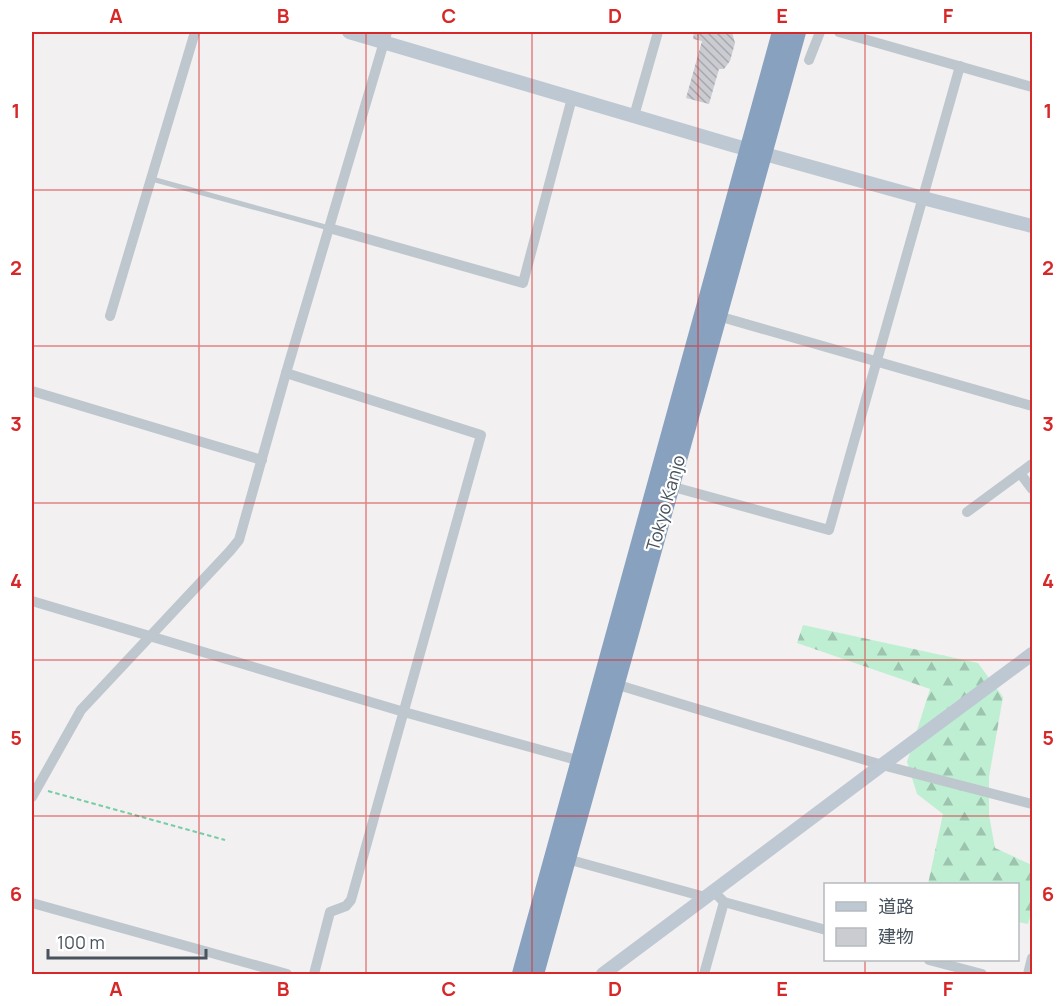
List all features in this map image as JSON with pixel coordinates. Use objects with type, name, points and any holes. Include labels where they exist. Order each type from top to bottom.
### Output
[{"type":"highway","name":"Tokyo Kanjo","points":[[535,975],[567,859],[586,762],[615,684],[718,316],[781,32]]},
{"type":"highway","name":"Tokyo Kanjo","points":[[521,975],[586,762],[665,455],[756,151],[797,32]]},
{"type":"street","points":[[110,316],[195,32]]},
{"type":"street","points":[[349,32],[386,36],[572,98],[922,198],[1032,226]]},
{"type":"street","points":[[634,116],[658,32]]},
{"type":"street","points":[[809,60],[820,32]]},
{"type":"street","points":[[839,32],[1032,87]]},
{"type":"street","points":[[34,793],[81,710],[239,540],[386,36]]},
{"type":"street","points":[[670,486],[829,530],[960,66]]},
{"type":"street","points":[[329,228],[523,284],[572,98]]},
{"type":"street","points":[[718,316],[1032,406]]},
{"type":"street","points":[[286,373],[481,435],[351,900],[346,906],[330,912],[314,975]]},
{"type":"street","points":[[32,391],[262,460]]},
{"type":"street","points":[[967,512],[1032,464]]},
{"type":"street","points":[[1020,473],[1032,489]]},
{"type":"street","points":[[32,601],[404,712],[586,762]]},
{"type":"street","points":[[603,975],[1032,654]]},
{"type":"street","points":[[615,684],[882,765],[1032,804]]},
{"type":"street","points":[[567,859],[709,894],[724,902],[824,930]]},
{"type":"street","points":[[704,975],[724,902]]},
{"type":"street","points":[[32,903],[287,975]]},
{"type":"street","points":[[1028,975],[1032,958]]},
{"type":"street","points":[[932,961],[982,975]]},
{"type":"lane","points":[[151,179],[329,228]]},
{"type":"path","points":[[34,793],[225,840]]},
{"type":"green space","points":[[803,625],[978,663],[1003,697],[989,777],[989,815],[995,848],[1032,865],[1032,911],[1028,924],[1019,922],[1019,883],[928,883],[943,814],[917,794],[907,762],[930,689],[797,643]]},
{"type":"building","points":[[694,32],[732,32],[735,43],[730,61],[724,69],[719,69],[709,104],[686,98],[702,41],[693,39]]}]
